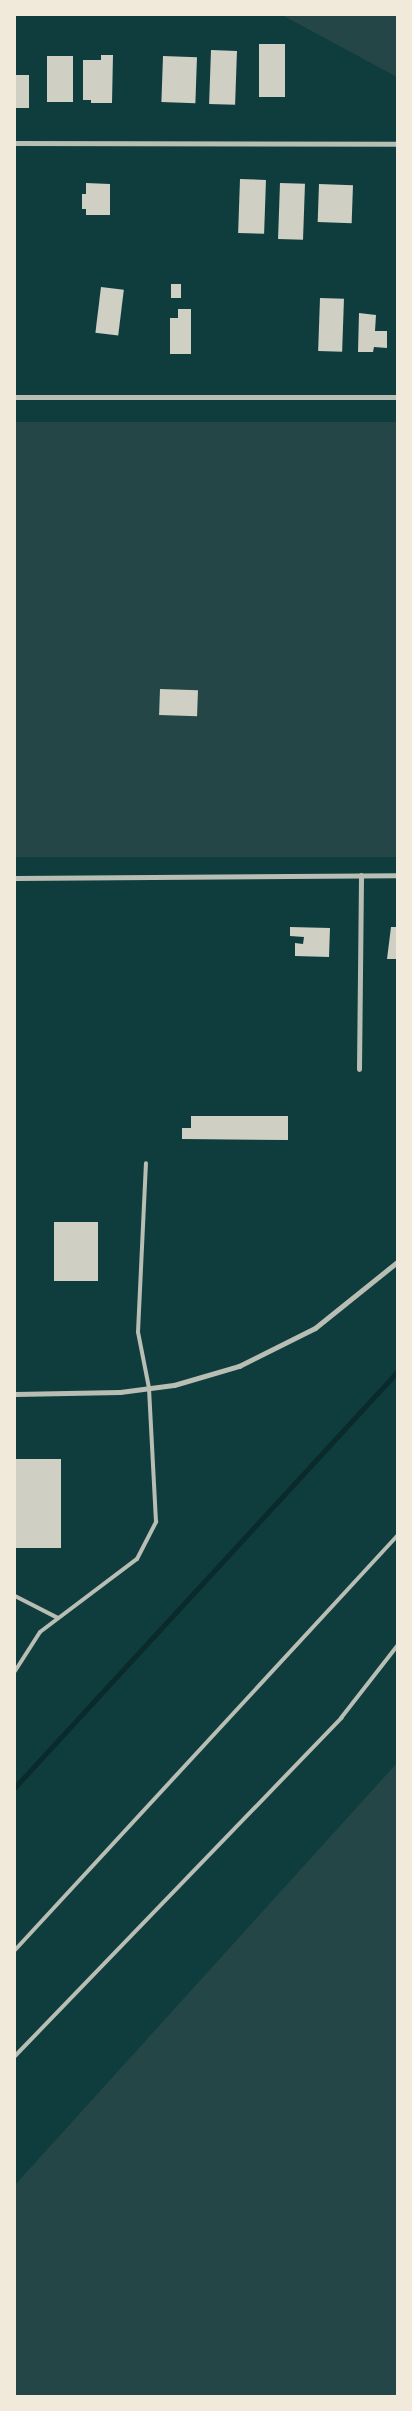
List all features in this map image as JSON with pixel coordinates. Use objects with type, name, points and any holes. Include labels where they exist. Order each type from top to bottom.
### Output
[{"type":"street","points":[[15,143],[397,144]]},
{"type":"street","points":[[15,397],[397,397]]},
{"type":"street","points":[[358,1069],[360,875]]},
{"type":"street","points":[[15,878],[397,875]]},
{"type":"street","points":[[15,1394],[120,1392],[174,1384],[239,1366],[315,1328],[397,1262]]},
{"type":"lane","points":[[15,1671],[40,1632],[137,1559],[156,1522],[149,1388],[138,1332],[146,1163]]},
{"type":"lane","points":[[15,1950],[397,1536]]},
{"type":"lane","points":[[15,1596],[58,1618]]},
{"type":"lane","points":[[15,2056],[341,1718],[397,1646]]},
{"type":"shaded area","points":[[282,15],[397,15],[397,77]]},
{"type":"shaded area","points":[[15,422],[397,422],[397,857],[15,857]]},
{"type":"shaded area","points":[[397,1763],[397,2396],[15,2396],[15,2185]]},
{"type":"building","points":[[259,44],[285,44],[285,97],[259,97]]},
{"type":"building","points":[[211,50],[237,51],[235,105],[209,104]]},
{"type":"building","points":[[101,55],[113,55],[112,103],[91,103],[91,100],[83,100],[83,60],[101,60]]},
{"type":"building","points":[[47,56],[73,56],[73,102],[47,102]]},
{"type":"building","points":[[163,56],[197,57],[195,103],[161,102]]},
{"type":"building","points":[[15,75],[29,75],[29,108],[15,108]]},
{"type":"building","points":[[240,179],[266,180],[264,234],[238,233]]},
{"type":"building","points":[[86,183],[110,184],[110,215],[86,215],[86,209],[82,209],[82,194],[86,194]]},
{"type":"building","points":[[280,183],[305,184],[303,240],[278,239]]},
{"type":"building","points":[[319,184],[353,185],[352,223],[318,222]]},
{"type":"building","points":[[171,284],[181,284],[181,298],[171,298]]},
{"type":"building","points":[[101,287],[124,290],[118,335],[95,333]]},
{"type":"building","points":[[320,298],[344,299],[342,352],[318,351]]},
{"type":"building","points":[[178,309],[191,309],[191,354],[170,354],[170,318],[178,318]]},
{"type":"building","points":[[359,313],[376,315],[375,331],[387,331],[387,348],[374,347],[373,352],[358,352]]},
{"type":"building","points":[[160,689],[198,690],[197,716],[159,715]]},
{"type":"building","points":[[290,927],[330,928],[329,957],[295,956],[295,943],[303,944],[304,937],[290,936]]},
{"type":"building","points":[[391,927],[397,927],[397,959],[387,959]]},
{"type":"building","points":[[191,1116],[288,1116],[288,1140],[182,1139],[182,1128],[191,1128]]},
{"type":"building","points":[[54,1222],[98,1222],[98,1281],[54,1281]]},
{"type":"building","points":[[15,1459],[61,1459],[61,1548],[15,1548]]},
{"type":"waterway","points":[[15,1787],[397,1372]]}]
